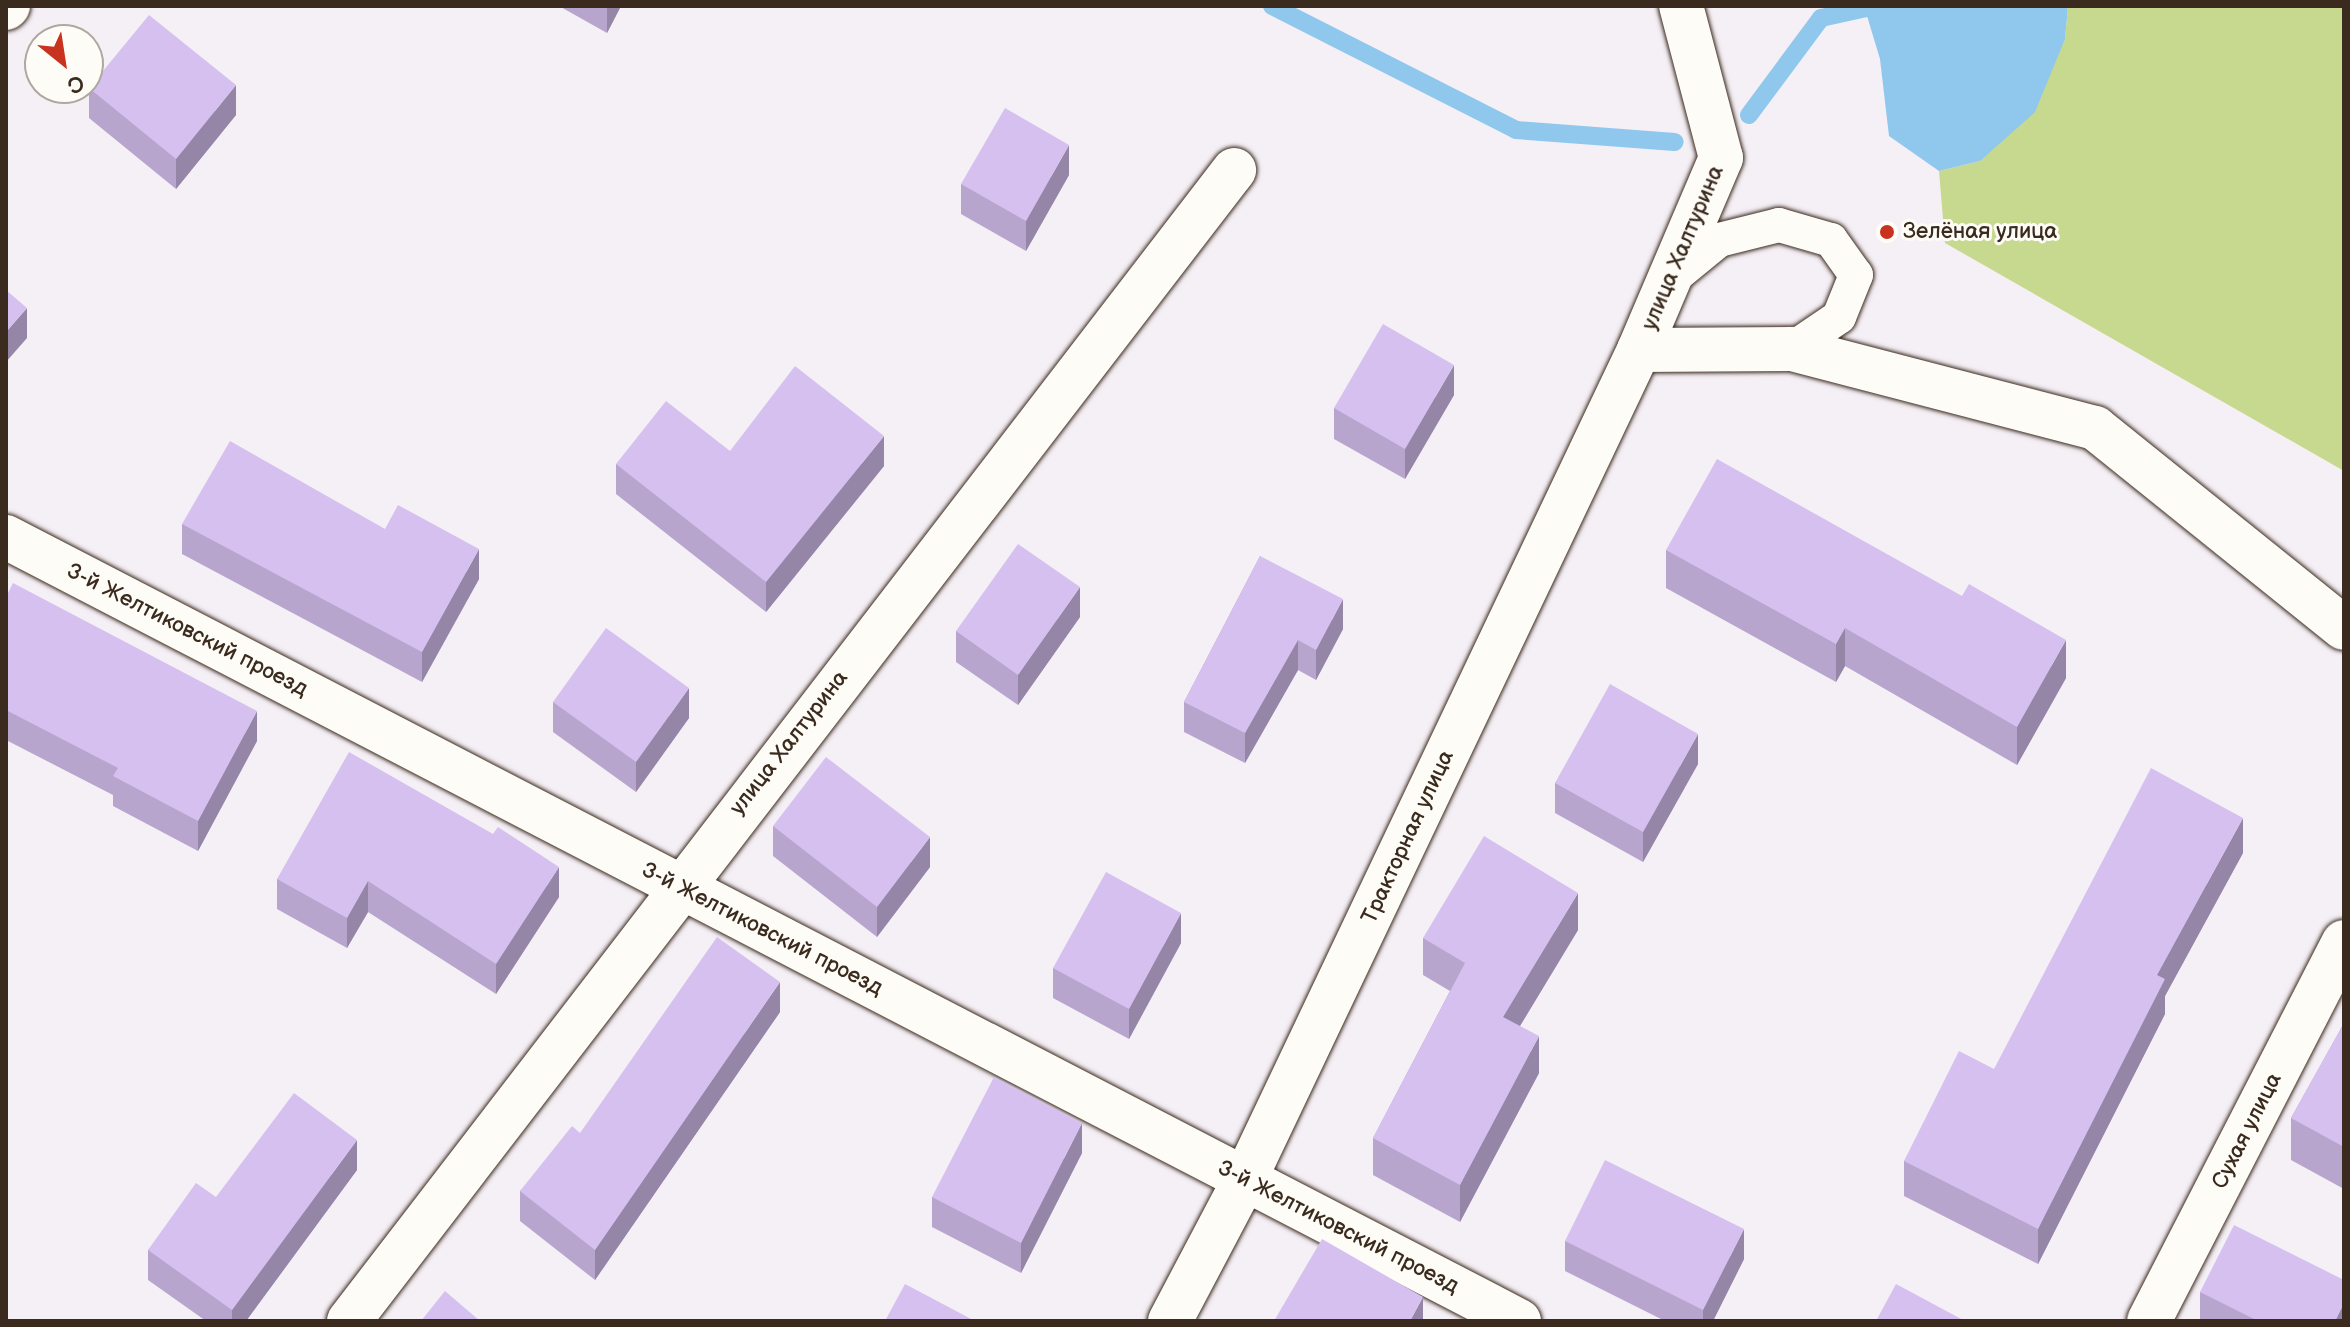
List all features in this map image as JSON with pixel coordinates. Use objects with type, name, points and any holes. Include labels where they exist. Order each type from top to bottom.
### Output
[{"type":"street","name":"улица Халтурина","points":[[1639,350],[1721,158],[1681,6]]},
{"type":"street","name":"улица Халтурина","points":[[349,1321],[679,885],[1234,170]]},
{"type":"street","points":[[1639,350],[1792,349],[2095,428],[2344,628]]},
{"type":"street","name":"Тракторная улица","points":[[1170,1321],[1245,1179],[1639,350]]},
{"type":"street","name":"3-й Желтиковский проезд","points":[[6,537],[1519,1321]]},
{"type":"street","name":"Сухая улица","points":[[2149,1321],[2344,942]]},
{"type":"lane","points":[[1668,282],[1719,240],[1779,225],[1831,240],[1856,275],[1839,317],[1792,349]]},
{"type":"green space","points":[[2068,6],[2344,6],[2344,471],[1945,243],[1939,171],[1980,161],[2065,39]]},
{"type":"water","points":[[1864,6],[2068,6],[2065,39],[2035,112],[1980,161],[1939,171],[1889,136],[1880,59]]},
{"type":"building","points":[[149,15],[236,85],[176,159],[104,100],[104,70]]},
{"type":"building","points":[[1005,108],[1069,145],[1026,221],[961,184]]},
{"type":"building","points":[[6,290],[27,308],[6,332]]},
{"type":"building","points":[[1383,324],[1454,365],[1405,449],[1334,408]]},
{"type":"building","points":[[795,366],[884,436],[766,582],[616,464],[666,401],[730,451]]},
{"type":"building","points":[[230,441],[385,529],[398,505],[479,549],[422,652],[182,524]]},
{"type":"building","points":[[1717,459],[1962,596],[1969,584],[2066,640],[2017,727],[1845,628],[1836,644],[1666,550]]},
{"type":"building","points":[[1018,544],[1080,587],[1018,675],[956,631]]},
{"type":"building","points":[[1260,556],[1343,599],[1316,650],[1298,640],[1245,733],[1184,702]]},
{"type":"building","points":[[13,583],[257,711],[198,821],[113,776],[118,768],[6,710],[6,597]]},
{"type":"building","points":[[606,628],[689,688],[636,762],[553,702]]},
{"type":"building","points":[[1610,684],[1698,734],[1643,832],[1555,783]]},
{"type":"building","points":[[349,752],[493,834],[498,827],[559,867],[496,964],[368,881],[347,918],[277,879]]},
{"type":"building","points":[[826,757],[930,837],[877,907],[773,826]]},
{"type":"building","points":[[2151,768],[2243,818],[2157,975],[2165,979],[2038,1229],[1904,1161],[1959,1051],[1994,1069]]},
{"type":"building","points":[[1484,836],[1578,893],[1503,1017],[1539,1036],[1460,1185],[1373,1138],[1465,963],[1423,938]]},
{"type":"building","points":[[1106,872],[1181,913],[1129,1009],[1053,968]]},
{"type":"building","points":[[717,937],[780,982],[595,1250],[520,1191],[572,1126],[580,1133]]},
{"type":"building","points":[[2344,1023],[2344,1147],[2291,1118]]},
{"type":"building","points":[[994,1077],[1082,1123],[1021,1243],[932,1197]]},
{"type":"building","points":[[294,1093],[357,1140],[232,1310],[148,1250],[196,1183],[216,1197]]},
{"type":"building","points":[[1605,1160],[1744,1229],[1703,1310],[1565,1241]]},
{"type":"building","points":[[2234,1225],[2344,1280],[2344,1303],[2335,1321],[2258,1321],[2200,1292]]},
{"type":"building","points":[[1322,1239],[1423,1297],[1410,1321],[1274,1321]]},
{"type":"building","points":[[905,1284],[975,1321],[885,1321]]},
{"type":"building","points":[[1896,1284],[1965,1321],[1876,1321]]},
{"type":"building","points":[[445,1291],[480,1321],[421,1321]]},
{"type":"waterway","points":[[1272,6],[1516,130],[1675,142]]},
{"type":"waterway","points":[[1749,115],[1821,18],[1876,6]]},
{"type":"place","name":"Зелёная улица","points":[[1887,232]]}]
